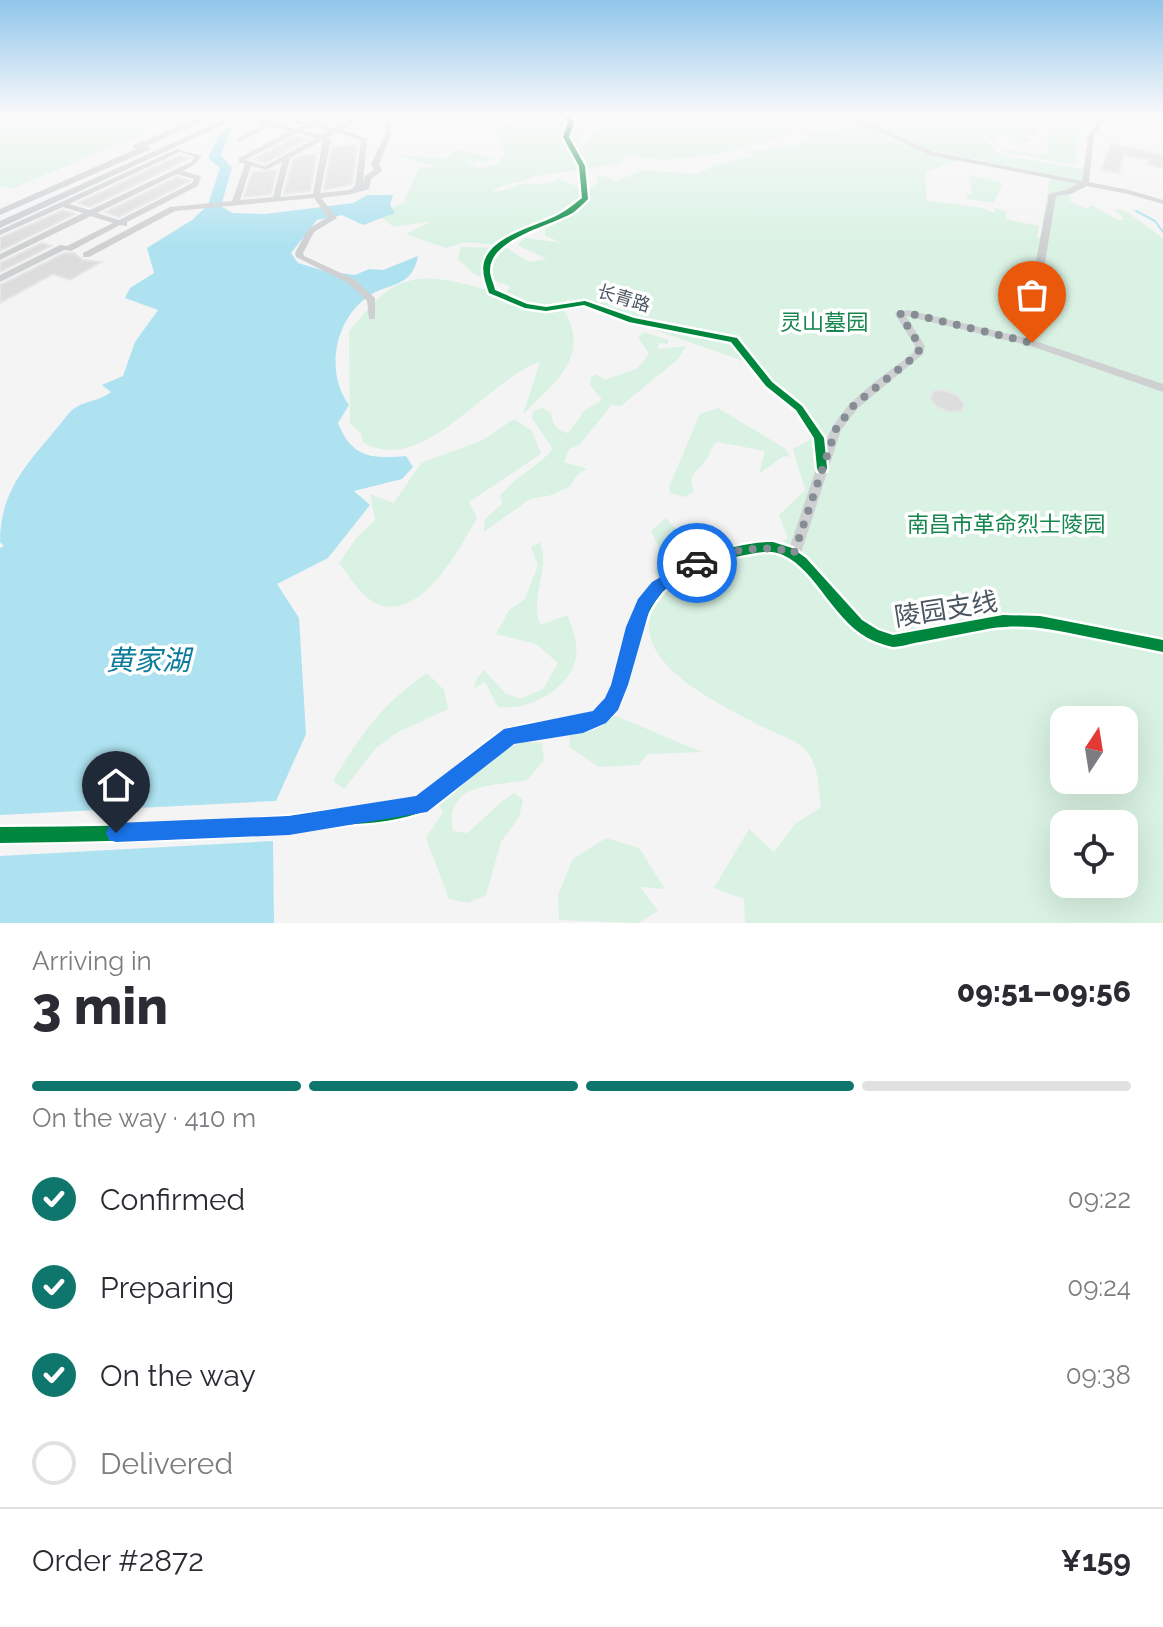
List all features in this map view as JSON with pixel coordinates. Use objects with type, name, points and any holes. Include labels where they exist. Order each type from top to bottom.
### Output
[{"type":"main road","points":[[0,212],[116,159]]},
{"type":"main road","points":[[0,212],[121,159]]},
{"type":"main road","points":[[0,212],[127,159]]},
{"type":"main road","points":[[0,225],[145,159]]},
{"type":"street","points":[[0,233],[160,159]]},
{"type":"street","points":[[0,257],[196,159]]},
{"type":"street","points":[[241,159],[266,168],[282,159]]},
{"type":"street","points":[[276,199],[286,159]]},
{"type":"street","points":[[324,159],[316,196],[333,218],[311,231],[301,246],[300,257],[351,281],[372,300],[372,317]]},
{"type":"street","points":[[357,190],[361,159]]},
{"type":"street","points":[[86,255],[173,209],[357,190],[366,187],[369,177],[377,173],[377,159]]},
{"type":"street","name":"长青路","points":[[578,159],[582,166],[585,199],[567,215],[512,238],[489,254],[485,268],[492,291],[525,306],[546,309],[585,303],[632,320],[734,340],[769,384],[799,408],[819,438],[822,468]]},
{"type":"street","points":[[958,159],[1163,202]]},
{"type":"street","points":[[1085,184],[1088,159]]},
{"type":"street","points":[[235,203],[249,163]]},
{"type":"street","points":[[0,279],[119,223],[195,184],[198,178],[150,164]]},
{"type":"street","points":[[1030,343],[1036,286],[1053,194],[1068,192],[1085,184]]},
{"type":"street","points":[[62,204],[137,228]]},
{"type":"street","points":[[0,835],[289,826],[420,805],[510,736],[583,724],[600,717],[612,704],[634,627],[644,604],[657,586],[700,561],[776,547],[794,553],[836,429],[854,405],[918,354],[920,346],[900,314],[908,313],[1030,343],[1163,388]]},
{"type":"street","name":"陵园支线","points":[[794,553],[837,606],[880,640],[893,641],[1003,621],[1040,622],[1163,646]]},
{"type":"green space","points":[[0,159],[83,159],[13,188],[0,186]]},
{"type":"green space","points":[[410,159],[495,160],[465,162],[481,169],[502,159],[625,159],[617,164],[535,176],[492,191],[558,179],[586,190],[598,183],[598,175],[616,181],[645,170],[696,174],[715,165],[741,159],[955,159],[958,160],[926,172],[926,199],[995,213],[995,208],[1007,212],[1005,219],[1039,226],[1037,237],[1040,238],[1050,178],[1085,185],[1069,193],[1071,202],[1087,209],[1092,205],[1120,221],[1124,219],[1115,209],[1126,211],[1163,238],[1163,923],[745,923],[744,899],[714,888],[749,829],[774,852],[795,824],[821,807],[815,769],[810,755],[801,746],[717,702],[670,668],[654,648],[649,626],[657,602],[680,576],[691,569],[765,549],[788,538],[779,515],[805,490],[793,449],[810,440],[799,409],[752,364],[569,300],[560,304],[570,321],[574,337],[567,365],[548,390],[523,414],[540,362],[498,387],[431,437],[409,447],[386,450],[363,442],[361,433],[350,424],[349,331],[373,304],[389,290],[417,279],[446,280],[505,295],[510,286],[475,275],[458,259],[461,247],[506,248],[529,262],[547,259],[517,245],[526,238],[563,243],[545,236],[545,229],[561,221],[498,245],[465,242],[446,248],[406,234],[432,221],[393,227],[379,215],[404,202],[419,168],[439,167]]},
{"type":"green space","points":[[973,159],[1024,159],[1084,169],[1081,181]]},
{"type":"green space","points":[[1041,159],[1077,159],[1078,163]]},
{"type":"green space","points":[[969,175],[1003,183],[994,203],[967,199],[967,195],[972,195]]},
{"type":"green space","points":[[644,332],[668,340],[668,344],[659,343],[658,349],[686,346],[678,359],[621,406],[612,405],[579,445],[569,449],[564,462],[587,469],[578,474],[570,486],[552,495],[530,499],[484,532],[485,519],[502,504],[500,496],[553,449],[532,418],[533,411],[542,408],[551,413],[556,426],[568,433],[585,410],[602,400],[590,385],[591,377],[596,374],[605,380],[638,368],[649,354],[638,337]]},
{"type":"green space","points":[[718,408],[786,449],[790,457],[784,456],[759,474],[765,451],[717,442],[693,476],[694,491],[685,497],[670,493],[669,487],[700,414]]},
{"type":"green space","points":[[514,419],[532,431],[541,454],[469,502],[477,518],[451,561],[427,590],[398,606],[383,606],[370,600],[339,563],[357,537],[375,520],[370,494],[394,503],[421,463],[483,440]]},
{"type":"green space","points":[[666,518],[691,546],[691,559],[658,579],[655,572],[660,550],[651,531]]},
{"type":"green space","points":[[540,542],[543,564],[537,606],[541,625],[567,615],[574,636],[576,657],[566,679],[546,696],[522,706],[498,707],[485,682],[474,689],[476,680],[484,670],[505,693],[521,699],[543,689],[558,663],[536,644],[496,634],[509,610],[525,599],[538,565],[531,547]]},
{"type":"green space","points":[[427,673],[444,690],[448,709],[398,732],[376,748],[344,789],[333,781],[373,721]]},
{"type":"green space","points":[[616,716],[702,752],[648,754],[639,765],[599,767],[569,747],[570,735]]},
{"type":"green space","points":[[524,742],[542,743],[544,760],[527,780],[474,789],[456,803],[452,815],[453,831],[467,833],[514,793],[523,800],[519,817],[501,842],[486,895],[468,903],[449,899],[426,838],[443,812],[437,801],[509,747]]},
{"type":"green space","points":[[606,838],[639,848],[665,889],[640,887],[658,911],[638,923],[559,920],[558,895],[573,859]]},
{"type":"water","name":"黄家湖","points":[[209,159],[224,159],[232,168],[221,206],[232,213],[266,214],[353,203],[367,195],[393,195],[390,205],[395,213],[363,225],[342,215],[317,220],[291,253],[298,263],[355,275],[369,269],[383,270],[418,256],[411,274],[405,279],[369,296],[357,306],[341,332],[336,363],[337,378],[349,405],[338,423],[344,435],[364,454],[406,456],[413,467],[402,479],[354,491],[370,505],[328,558],[277,584],[299,618],[306,734],[276,801],[0,815],[0,548],[4,546],[0,542],[6,504],[22,472],[69,413],[111,392],[102,385],[123,376],[135,342],[158,310],[125,298],[130,288],[154,273],[147,248],[192,220],[208,205],[220,168]]},
{"type":"water","points":[[273,841],[274,923],[0,923],[0,856]]},
{"type":"building","points":[[171,159],[188,159],[90,207],[78,203]]},
{"type":"building","points":[[316,159],[310,191],[284,194],[293,160]]},
{"type":"building","points":[[330,159],[355,159],[352,184],[324,190]]},
{"type":"building","points":[[1105,159],[1123,159],[1119,173],[1101,170]]},
{"type":"building","points":[[1144,159],[1163,159],[1163,168],[1148,164],[1149,160]]},
{"type":"building","points":[[277,170],[271,194],[244,197],[252,172]]},
{"type":"building","points":[[177,177],[190,181],[119,217],[105,212]]},
{"type":"building","points":[[63,210],[75,214],[0,251],[0,238]]},
{"type":"building","points":[[42,243],[51,246],[0,272],[0,263]]},
{"type":"building","points":[[64,253],[101,262],[70,280],[53,274],[0,303],[0,285]]},
{"type":"building","points":[[943,390],[957,395],[964,404],[962,411],[950,412],[937,407],[930,398],[933,391]]},
{"type":"waterway","points":[[1136,211],[1155,221],[1163,232]]},
{"type":"cycle path","points":[[578,159],[582,166],[585,199],[572,210],[501,245],[490,256],[486,271],[492,291],[525,306],[546,309],[585,303],[632,320],[734,340],[769,384],[799,408],[819,438],[822,468]]},
{"type":"cycle path","points":[[0,835],[255,828],[378,814],[417,806],[508,737],[587,723],[602,715],[618,689],[640,615],[660,585],[695,563],[753,548],[773,547],[788,551],[802,562],[858,624],[874,635],[893,641],[1003,621],[1040,622],[1163,646]]},
{"type":"way so far","points":[[697,563],[753,549],[776,547],[794,553],[836,429],[854,405],[918,354],[920,346],[902,322],[900,314],[908,313],[1032,343]]},
{"type":"route","points":[[116,833],[289,826],[420,805],[510,736],[583,724],[600,717],[612,704],[634,627],[644,604],[657,586],[697,563]]},
{"type":"park label","name":"灵山墓园","points":[[824,322]]},
{"type":"park label","name":"南昌市革命烈士陵园","points":[[1006,524]]}]
